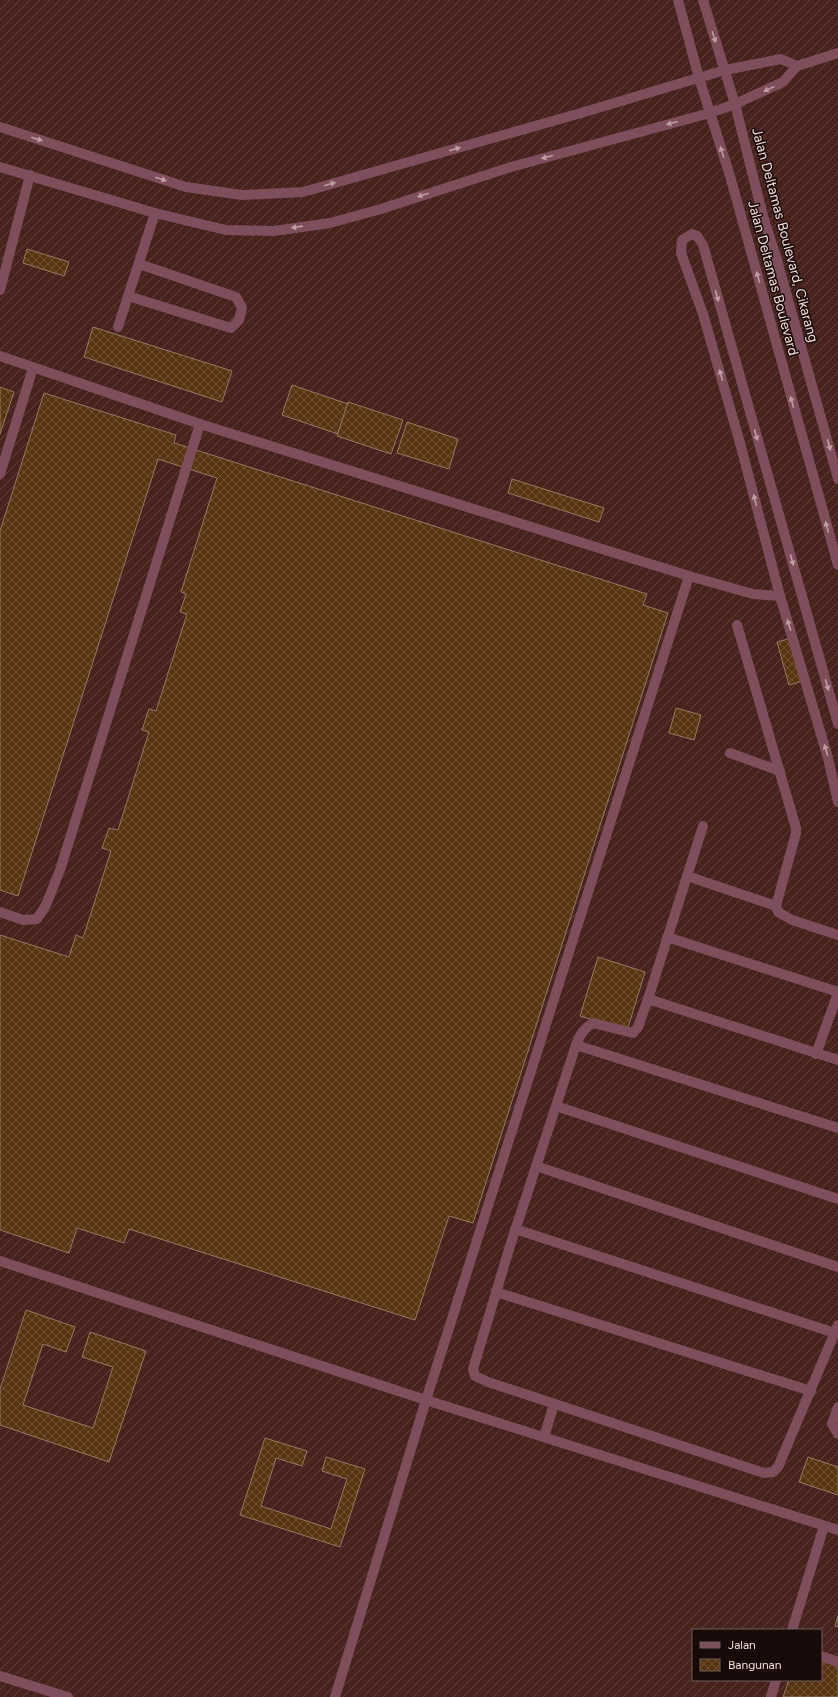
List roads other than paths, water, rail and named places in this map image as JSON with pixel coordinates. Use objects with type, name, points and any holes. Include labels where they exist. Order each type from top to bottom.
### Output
[{"type":"street","name":"Jalan Deltamas Boulevard","points":[[678,0],[699,78],[730,176],[838,565]]},
{"type":"street","name":"Jalan Deltamas Boulevard, Cikarang","points":[[702,0],[735,104],[763,216],[777,260],[838,479]]},
{"type":"street","points":[[0,167],[155,212],[226,230],[274,230],[330,223],[380,209],[510,167],[710,113],[735,104],[783,82],[797,66],[838,53]]},
{"type":"street","points":[[0,127],[186,188],[242,195],[303,192],[725,70],[781,59],[797,66]]},
{"type":"street","points":[[0,290],[30,175]]},
{"type":"street","points":[[118,326],[155,212]]},
{"type":"street","points":[[838,724],[703,246],[697,236],[692,234],[682,240],[681,252],[703,314],[740,443],[780,596],[828,758],[838,802]]},
{"type":"street","points":[[128,296],[231,328],[239,320],[242,308],[236,297],[139,264]]},
{"type":"street","points":[[0,356],[200,424],[689,576],[753,594],[780,596]]},
{"type":"street","points":[[0,474],[33,368]]},
{"type":"street","points":[[0,912],[23,920],[37,919],[46,905],[52,891],[60,870],[200,424]]},
{"type":"street","points":[[335,1697],[426,1400],[689,576]]},
{"type":"street","points":[[737,625],[780,771],[796,833],[776,906],[778,912],[784,917],[838,935]]},
{"type":"street","points":[[730,753],[780,771]]},
{"type":"street","points":[[516,1229],[836,1329],[811,1391],[778,1467],[774,1472],[764,1473],[554,1404],[475,1376],[473,1369],[496,1292],[516,1229],[536,1166],[581,1032],[593,1023],[630,1033],[635,1032],[648,999],[703,826]]},
{"type":"street","points":[[687,876],[776,906]]},
{"type":"street","points":[[667,937],[838,992],[816,1054]]},
{"type":"street","points":[[648,999],[838,1060]]},
{"type":"street","points":[[576,1046],[838,1128]]},
{"type":"street","points":[[556,1106],[838,1199]]},
{"type":"street","points":[[536,1166],[838,1267]]},
{"type":"street","points":[[0,1261],[426,1400],[838,1530]]},
{"type":"street","points":[[496,1292],[811,1391]]},
{"type":"street","points":[[544,1437],[554,1404]]},
{"type":"street","points":[[838,1407],[832,1424],[838,1434]]},
{"type":"street","points":[[792,1629],[824,1526]]},
{"type":"street","points":[[822,1656],[838,1662]]},
{"type":"street","points":[[0,1676],[68,1697]]},
{"type":"street","points":[[771,1697],[776,1681]]}]
